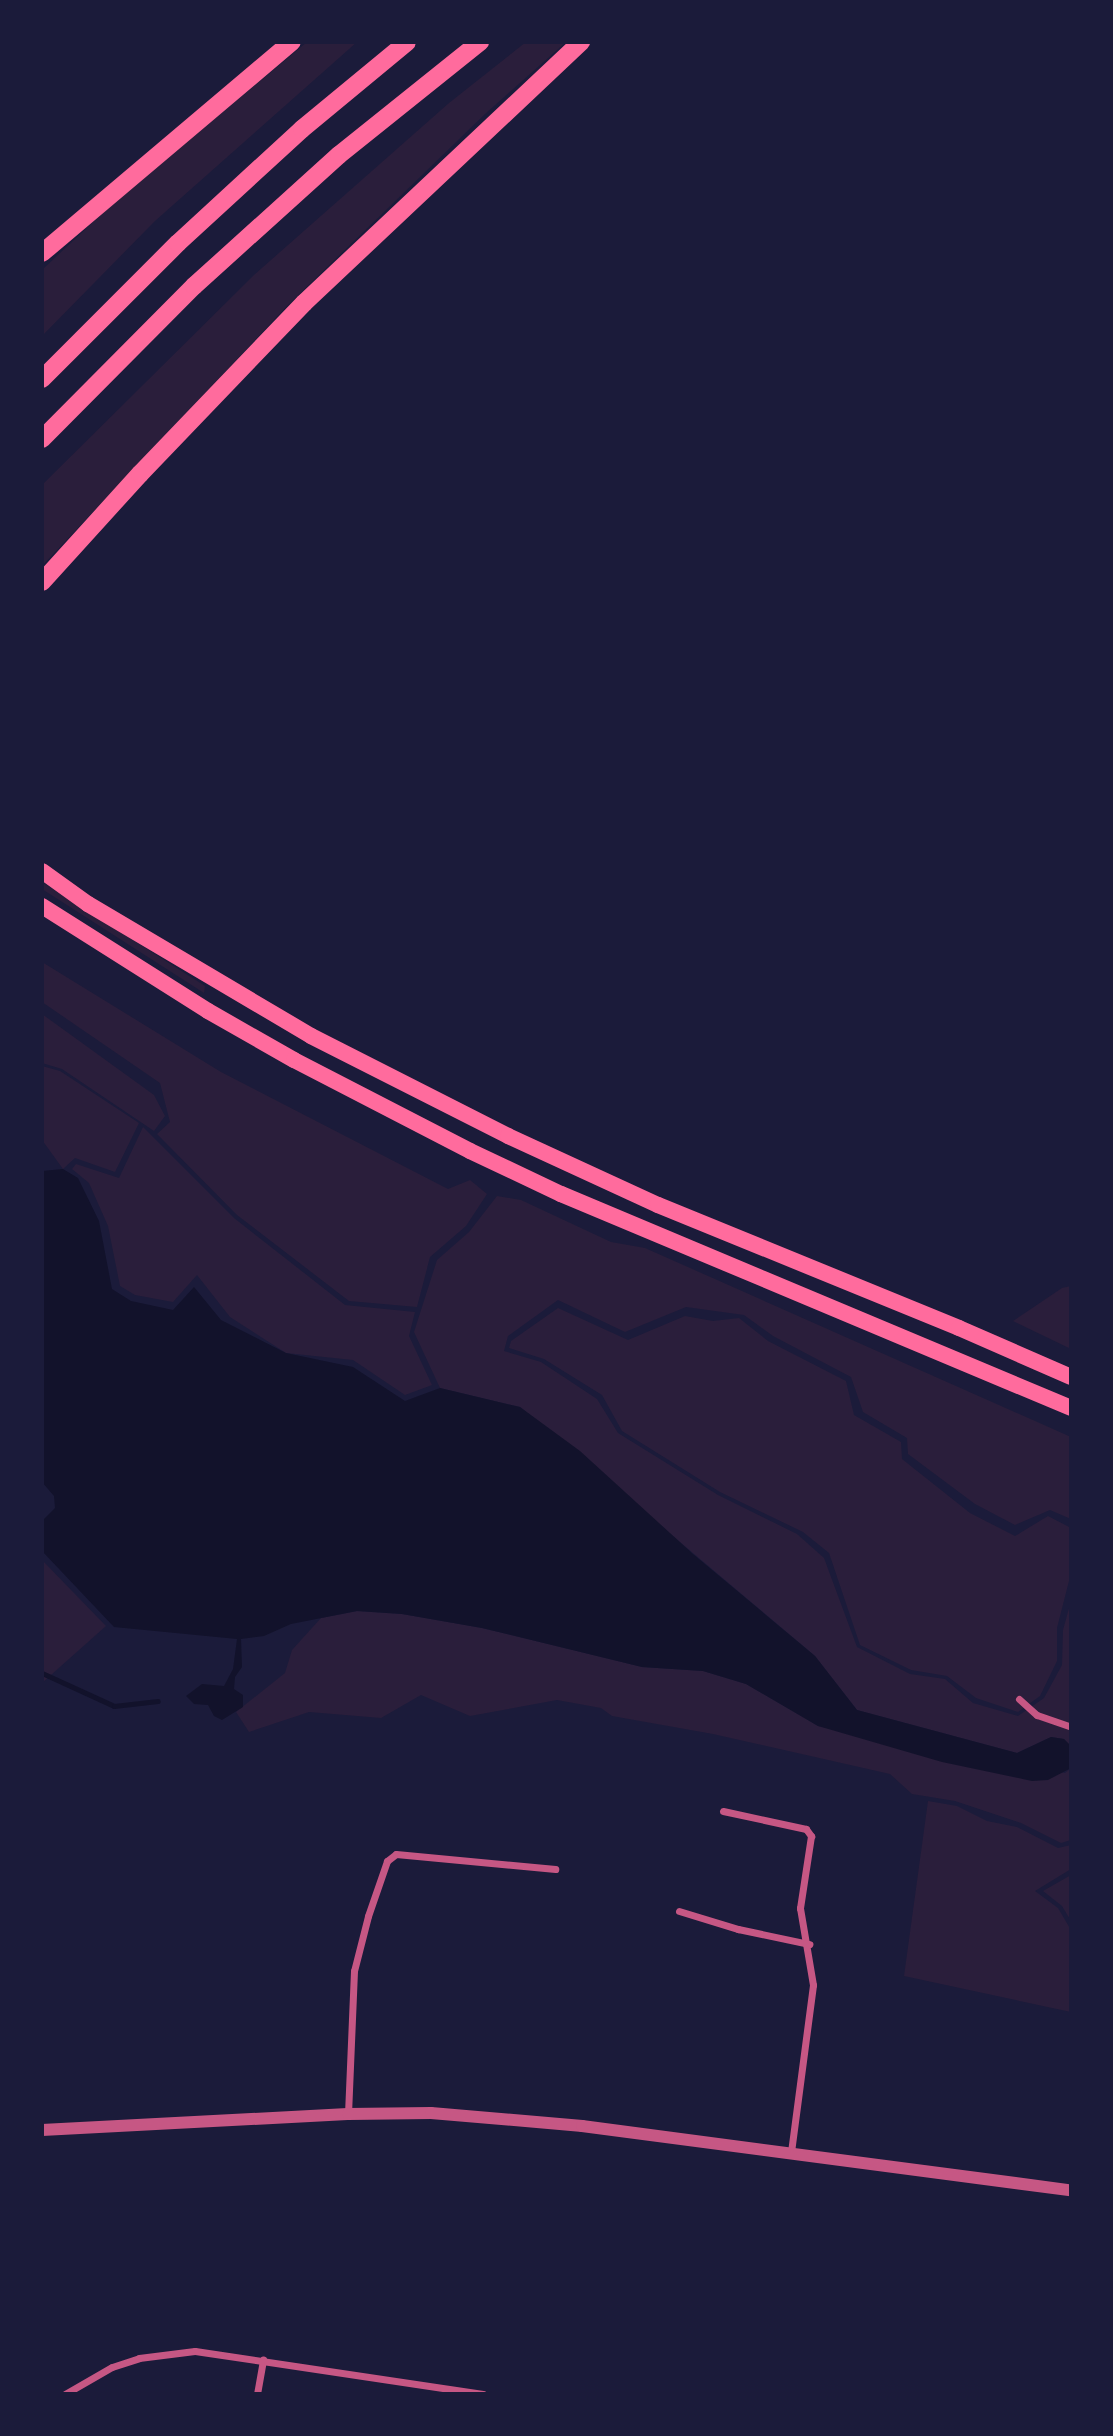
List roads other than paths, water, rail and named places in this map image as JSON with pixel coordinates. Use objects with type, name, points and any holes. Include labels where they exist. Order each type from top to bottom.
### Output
[{"type":"highway","points":[[42,253],[292,42]]},
{"type":"highway","points":[[42,379],[178,243],[302,129],[407,42]]},
{"type":"highway","points":[[42,439],[194,286],[339,155],[480,42]]},
{"type":"highway","points":[[42,582],[140,474],[304,303],[581,42]]},
{"type":"highway","points":[[42,871],[88,904],[310,1036],[508,1136],[658,1205],[959,1328],[1071,1377]]},
{"type":"highway","points":[[42,906],[208,1011],[294,1060],[470,1151],[561,1194],[1071,1408]]},
{"type":"street","points":[[1019,1699],[1037,1715],[1071,1727]]},
{"type":"street","points":[[723,1811],[806,1829],[811,1836],[800,1908],[813,1985],[791,2153]]},
{"type":"street","points":[[348,2114],[354,1971],[368,1916],[387,1861],[396,1854],[555,1869]]},
{"type":"street","points":[[679,1911],[738,1929],[808,1944]]},
{"type":"street","points":[[42,2130],[348,2114],[431,2113],[522,2120],[1071,2190]]},
{"type":"street","points":[[65,2394],[112,2367],[139,2358],[195,2351],[484,2394]]},
{"type":"street","points":[[257,2394],[263,2360]]},
{"type":"waterway","points":[[42,1673],[114,1706],[158,1701]]}]
